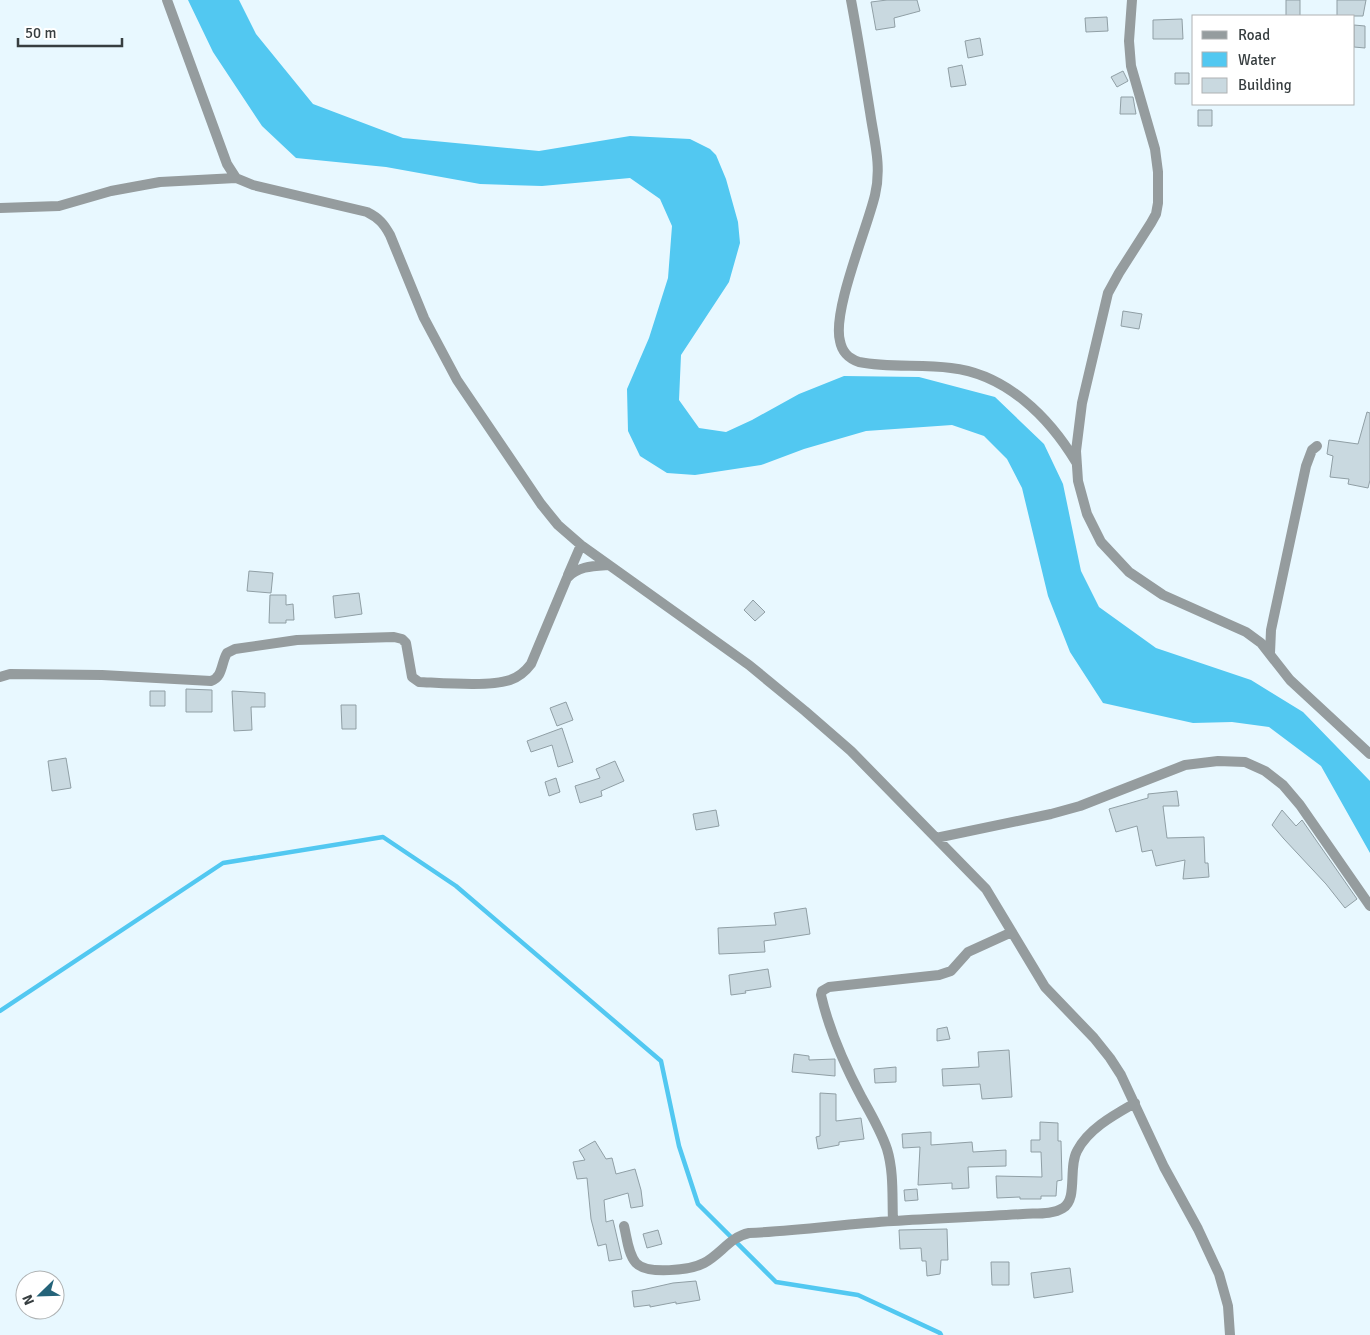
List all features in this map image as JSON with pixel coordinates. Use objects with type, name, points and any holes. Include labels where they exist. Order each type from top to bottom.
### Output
[{"type":"street","points":[[167,0],[220,148],[236,178]]},
{"type":"street","points":[[851,0],[864,70],[879,175],[868,221],[846,288],[838,323],[839,340],[843,350],[850,358],[859,362],[953,368],[985,376],[1008,388],[1046,420],[1076,464]]},
{"type":"street","points":[[1132,0],[1131,66],[1155,149],[1158,172],[1158,203],[1156,214],[1151,224],[1119,273],[1108,294],[1082,403],[1076,464],[1078,481],[1087,514],[1101,542],[1129,572],[1163,595],[1246,632],[1261,643],[1290,680],[1370,754]]},
{"type":"street","points":[[0,208],[59,206],[111,190],[160,182],[236,178],[253,185],[368,212],[377,217],[384,224],[424,318],[457,380],[541,504],[558,525],[608,565],[749,665],[805,711],[850,751],[986,889],[1046,987],[1110,1058],[1121,1075],[1164,1167],[1198,1229],[1219,1274],[1228,1306],[1230,1335]]},
{"type":"street","points":[[1270,653],[1271,630],[1306,466],[1312,450],[1317,446]]},
{"type":"street","points":[[0,677],[10,674],[210,681],[215,680],[221,672],[227,653],[235,649],[297,640],[394,637],[406,642],[412,677],[419,682],[491,683],[508,681],[522,674],[532,664],[581,545]]},
{"type":"street","points":[[567,578],[577,569],[608,565]]},
{"type":"street","points":[[936,838],[1073,808],[1185,765],[1218,761],[1245,762],[1265,771],[1283,785],[1300,805],[1370,906]]},
{"type":"street","points":[[892,1221],[892,1185],[887,1148],[828,1022],[821,995],[822,991],[829,987],[939,975],[951,971],[968,952],[1012,932]]},
{"type":"street","points":[[624,1226],[631,1256],[636,1262],[648,1269],[659,1270],[703,1264],[737,1237],[749,1233],[892,1221],[990,1217],[1048,1212],[1063,1208],[1071,1198],[1072,1163],[1077,1149],[1104,1121],[1135,1104]]},
{"type":"water","points":[[188,0],[239,0],[256,34],[313,104],[403,138],[539,151],[630,136],[690,139],[710,149],[716,155],[726,179],[738,222],[740,243],[729,282],[681,355],[679,400],[699,428],[726,432],[799,394],[844,376],[919,377],[995,397],[1044,444],[1063,484],[1081,571],[1099,607],[1156,648],[1251,680],[1303,712],[1370,781],[1370,853],[1321,766],[1269,727],[1232,722],[1193,723],[1103,703],[1070,652],[1048,596],[1022,488],[1007,459],[984,436],[952,425],[866,431],[804,449],[761,465],[695,475],[667,473],[640,456],[628,431],[627,389],[649,338],[668,278],[672,226],[660,199],[630,178],[542,186],[480,184],[386,167],[296,158],[262,126],[213,52]]},
{"type":"building","points":[[917,0],[920,11],[894,18],[895,27],[876,30],[871,2]]},
{"type":"building","points":[[1286,0],[1300,0],[1300,15],[1286,15]]},
{"type":"building","points":[[1337,0],[1366,0],[1363,16],[1337,15]]},
{"type":"building","points":[[1107,17],[1108,31],[1086,32],[1085,18]]},
{"type":"building","points":[[1182,19],[1183,39],[1153,39],[1153,20]]},
{"type":"building","points":[[1355,25],[1365,26],[1365,48],[1355,47]]},
{"type":"building","points":[[980,38],[983,55],[968,58],[965,41]]},
{"type":"building","points":[[962,65],[966,85],[951,87],[948,68]]},
{"type":"building","points":[[1123,71],[1128,81],[1117,87],[1111,77]]},
{"type":"building","points":[[1175,73],[1189,73],[1189,84],[1175,84]]},
{"type":"building","points":[[1121,97],[1133,97],[1136,114],[1120,114]]},
{"type":"building","points":[[1198,110],[1212,110],[1212,126],[1198,126]]},
{"type":"building","points":[[1123,311],[1142,314],[1139,329],[1121,326]]},
{"type":"building","points":[[1367,412],[1370,413],[1370,480],[1368,488],[1348,484],[1349,479],[1330,477],[1333,456],[1327,454],[1329,440],[1358,444]]},
{"type":"building","points":[[249,571],[273,573],[271,593],[247,591]]},
{"type":"building","points":[[359,593],[362,614],[335,618],[333,596]]},
{"type":"building","points":[[270,595],[286,595],[286,605],[293,604],[294,620],[286,620],[286,623],[269,623]]},
{"type":"building","points":[[753,600],[765,612],[755,621],[744,610]]},
{"type":"building","points":[[186,689],[212,690],[212,712],[186,712]]},
{"type":"building","points":[[150,691],[165,691],[165,706],[150,706]]},
{"type":"building","points":[[232,691],[265,693],[265,707],[251,707],[252,730],[234,731]]},
{"type":"building","points":[[566,702],[573,720],[557,726],[550,708]]},
{"type":"building","points":[[341,705],[356,705],[356,729],[342,729]]},
{"type":"building","points":[[562,728],[573,762],[558,767],[552,745],[531,752],[527,741]]},
{"type":"building","points":[[66,758],[71,788],[52,791],[48,761]]},
{"type":"building","points":[[615,761],[624,781],[601,791],[602,796],[580,803],[575,786],[600,778],[596,769]]},
{"type":"building","points":[[556,778],[560,792],[549,796],[545,782]]},
{"type":"building","points":[[1177,791],[1179,806],[1163,806],[1167,838],[1204,837],[1205,863],[1208,863],[1209,877],[1183,879],[1185,860],[1156,866],[1152,850],[1142,852],[1137,826],[1116,832],[1109,809],[1148,798],[1148,794]]},
{"type":"building","points":[[716,810],[719,826],[696,830],[693,814]]},
{"type":"building","points":[[1282,810],[1296,826],[1302,820],[1357,899],[1345,908],[1326,884],[1272,825]]},
{"type":"building","points":[[806,908],[810,934],[764,941],[765,952],[719,954],[718,928],[776,925],[774,913]]},
{"type":"building","points":[[768,969],[771,987],[731,995],[729,975]]},
{"type":"building","points":[[947,1027],[950,1039],[937,1041],[937,1029]]},
{"type":"building","points":[[1009,1050],[1012,1097],[982,1099],[980,1084],[943,1086],[942,1069],[979,1067],[978,1052]]},
{"type":"building","points":[[794,1054],[809,1056],[809,1060],[835,1059],[835,1076],[792,1072]]},
{"type":"building","points":[[896,1067],[896,1082],[875,1083],[874,1069]]},
{"type":"building","points":[[820,1093],[836,1094],[836,1121],[861,1118],[864,1139],[839,1142],[839,1145],[818,1149],[816,1137],[820,1136]]},
{"type":"building","points":[[1040,1122],[1058,1123],[1058,1141],[1061,1141],[1062,1180],[1057,1181],[1056,1196],[1041,1196],[1041,1199],[1020,1199],[1020,1197],[997,1198],[996,1176],[1042,1177],[1041,1152],[1031,1152],[1031,1140],[1040,1140]]},
{"type":"building","points":[[931,1132],[931,1145],[972,1142],[973,1152],[1006,1150],[1006,1166],[968,1167],[969,1188],[952,1189],[952,1183],[918,1185],[920,1147],[903,1148],[902,1134]]},
{"type":"building","points":[[595,1141],[606,1159],[612,1158],[616,1174],[635,1169],[641,1190],[643,1206],[631,1208],[628,1193],[604,1200],[606,1222],[613,1220],[622,1259],[609,1261],[606,1244],[598,1246],[591,1219],[587,1178],[577,1179],[573,1162],[585,1160],[579,1150]]},
{"type":"building","points":[[917,1189],[918,1200],[905,1201],[904,1190]]},
{"type":"building","points":[[947,1229],[948,1260],[941,1260],[940,1274],[927,1276],[926,1261],[922,1261],[921,1248],[900,1249],[899,1230]]},
{"type":"building","points":[[658,1230],[662,1244],[647,1248],[643,1234]]},
{"type":"building","points":[[991,1262],[1009,1262],[1009,1285],[992,1285]]},
{"type":"building","points":[[1070,1268],[1073,1292],[1034,1298],[1031,1273]]},
{"type":"building","points":[[696,1281],[700,1300],[650,1307],[650,1305],[634,1307],[632,1291],[673,1283]]},
{"type":"waterway","points":[[0,1011],[223,863],[383,837],[456,886],[661,1061],[679,1146],[698,1204],[776,1282],[858,1295],[941,1335]]}]
